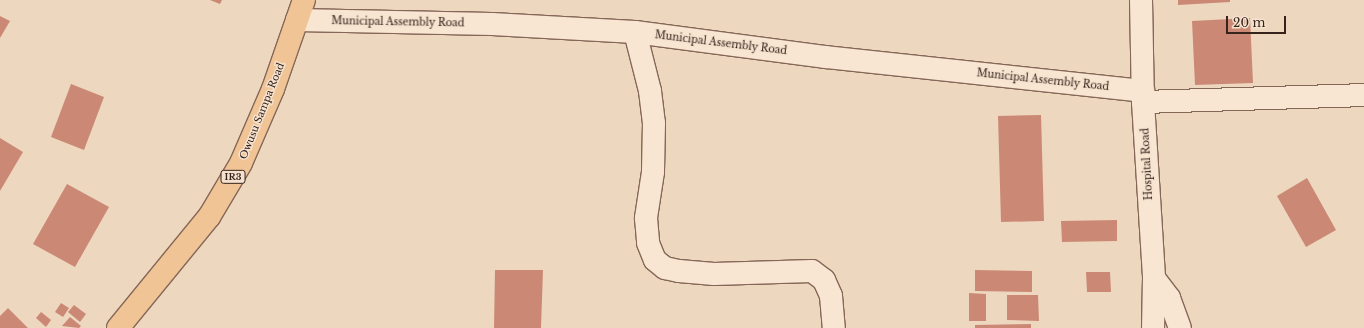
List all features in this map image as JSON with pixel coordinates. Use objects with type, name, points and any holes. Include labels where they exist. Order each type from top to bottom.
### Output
[{"type":"main road","name":"Owusu Sampa Road","points":[[118,328],[209,217],[241,163],[273,89],[301,10]]},
{"type":"street","name":"Hospital Road","points":[[1141,0],[1143,96],[1154,278],[1153,328]]},
{"type":"street","name":"Municipal Assembly Road","points":[[301,10],[492,24],[636,32],[1143,96],[1364,95]]},
{"type":"street","points":[[636,32],[650,92],[654,123],[653,172],[646,218],[648,243],[655,260],[665,268],[679,271],[714,274],[812,271],[824,280],[831,296],[834,328]]},
{"type":"street","points":[[1154,278],[1169,298],[1180,328]]},
{"type":"building","points":[[210,0],[222,0],[220,4]]},
{"type":"building","points":[[1178,0],[1230,0],[1230,2],[1178,5]]},
{"type":"building","points":[[0,16],[10,21],[0,38]]},
{"type":"building","points":[[1250,18],[1253,83],[1195,85],[1192,21]]},
{"type":"building","points":[[71,84],[104,97],[84,150],[51,137]]},
{"type":"building","points":[[1041,115],[1044,221],[1001,222],[998,116]]},
{"type":"building","points":[[0,138],[23,152],[0,191]]},
{"type":"building","points":[[1307,178],[1336,230],[1306,247],[1277,196]]},
{"type":"building","points":[[67,184],[109,207],[75,267],[33,244]]},
{"type":"building","points":[[1117,220],[1117,241],[1062,242],[1061,221]]},
{"type":"building","points":[[495,270],[543,270],[541,328],[494,328]]},
{"type":"building","points":[[975,270],[1032,271],[1032,292],[975,291]]},
{"type":"building","points":[[1086,272],[1110,272],[1111,292],[1087,292]]},
{"type":"building","points":[[969,293],[986,294],[986,321],[969,321]]},
{"type":"building","points":[[1007,295],[1038,295],[1039,321],[1007,320]]},
{"type":"building","points":[[61,303],[69,308],[63,317],[55,312]]},
{"type":"building","points":[[74,305],[86,314],[80,322],[68,312]]},
{"type":"building","points":[[8,308],[28,328],[0,328],[0,316]]},
{"type":"building","points":[[41,312],[51,320],[46,327],[36,318]]},
{"type":"building","points":[[70,317],[81,326],[79,328],[62,326]]},
{"type":"building","points":[[1031,324],[1031,328],[975,328],[975,325]]}]
